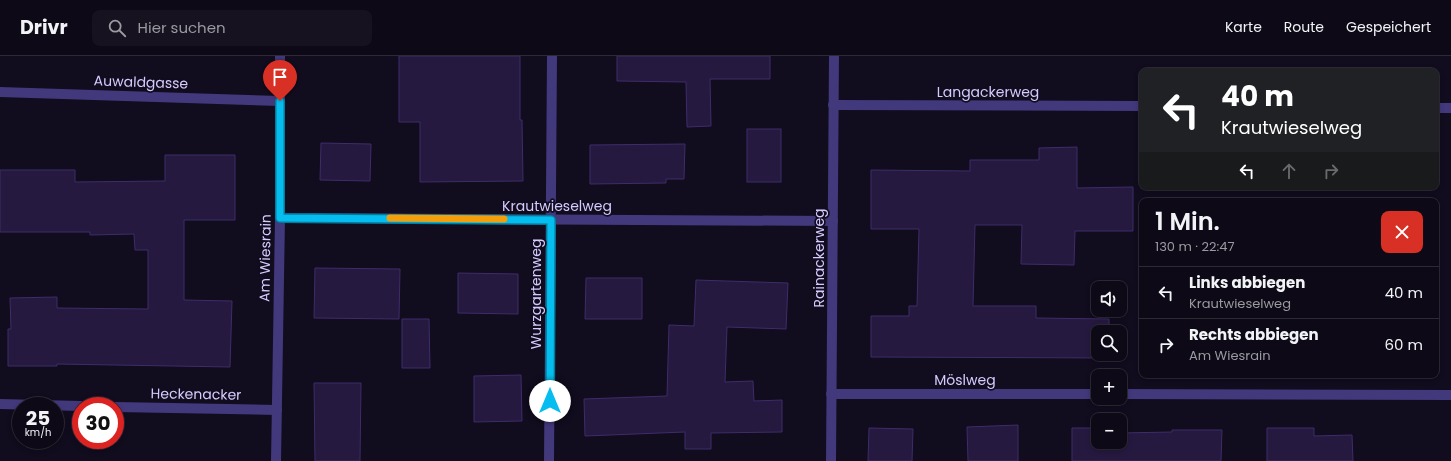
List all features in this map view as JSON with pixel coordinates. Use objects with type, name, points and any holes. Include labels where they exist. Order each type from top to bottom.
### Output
[{"type":"street","name":"Am Wiesrain","points":[[276,461],[280,218],[280,56]]},
{"type":"street","name":"Wurzgartenweg","points":[[550,461],[552,56]]},
{"type":"street","name":"Rainackerweg","points":[[831,461],[834,56]]},
{"type":"street","name":"Auwaldgasse","points":[[0,92],[280,101]]},
{"type":"street","name":"Langackerweg","points":[[833,105],[1139,106]]},
{"type":"street","points":[[1439,108],[1451,108]]},
{"type":"street","name":"Krautwieselweg","points":[[280,218],[833,221]]},
{"type":"street","name":"Möslweg","points":[[832,394],[1091,394]]},
{"type":"street","points":[[1127,394],[1451,395]]},
{"type":"street","points":[[0,404],[72,406]]},
{"type":"street","name":"Heckenacker","points":[[124,407],[277,410]]},
{"type":"building","points":[[399,56],[520,56],[520,120],[522,120],[523,181],[420,182],[420,122],[399,122]]},
{"type":"building","points":[[617,56],[770,56],[770,79],[710,79],[711,126],[687,127],[686,82],[617,81]]},
{"type":"building","points":[[747,129],[781,129],[781,182],[747,182]]},
{"type":"building","points":[[321,143],[371,144],[370,181],[320,180]]},
{"type":"building","points":[[685,144],[684,179],[666,179],[666,183],[590,184],[590,145]]},
{"type":"building","points":[[1077,147],[1077,188],[1133,187],[1133,231],[1075,231],[1074,265],[1021,264],[1022,225],[975,225],[973,306],[1036,306],[1036,318],[1109,319],[1109,325],[1091,325],[1091,358],[871,357],[871,316],[909,316],[909,306],[917,306],[919,229],[871,229],[871,170],[970,171],[970,160],[1039,160],[1039,148]]},
{"type":"building","points":[[165,155],[235,155],[235,220],[184,220],[184,300],[232,301],[230,367],[57,364],[57,366],[8,366],[8,329],[11,329],[10,298],[57,297],[57,308],[148,309],[148,250],[135,250],[134,234],[90,235],[90,232],[0,232],[0,170],[75,170],[75,182],[165,181]]},
{"type":"building","points":[[315,268],[400,269],[399,319],[314,318]]},
{"type":"building","points":[[458,273],[518,274],[518,314],[458,313]]},
{"type":"building","points":[[586,278],[642,278],[642,319],[585,319]]},
{"type":"building","points":[[696,280],[788,283],[786,329],[727,327],[725,382],[753,381],[754,401],[782,400],[782,432],[711,433],[711,449],[685,449],[685,432],[585,436],[584,399],[667,396],[669,325],[694,326]]},
{"type":"building","points":[[402,319],[429,319],[430,368],[402,368]]},
{"type":"building","points":[[521,375],[522,421],[474,422],[474,376]]},
{"type":"building","points":[[314,383],[361,383],[360,461],[315,461]]},
{"type":"building","points":[[1018,425],[1018,461],[968,461],[967,427]]},
{"type":"building","points":[[869,428],[913,429],[912,461],[868,461]]},
{"type":"building","points":[[1072,428],[1091,428],[1091,449],[1127,449],[1127,433],[1172,432],[1172,430],[1222,430],[1221,461],[1072,461]]},
{"type":"building","points":[[1267,428],[1314,428],[1314,436],[1352,435],[1353,461],[1267,461]]},
{"type":"slow traffic","points":[[390,218],[504,219]]},
{"type":"route","points":[[280,101],[280,218],[551,220],[550,401]]}]
